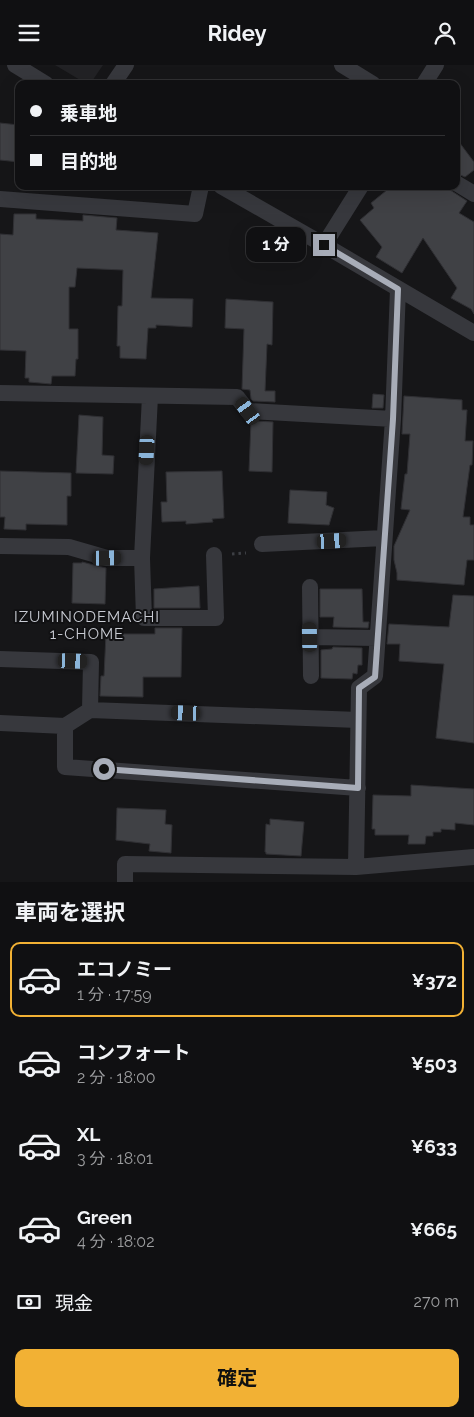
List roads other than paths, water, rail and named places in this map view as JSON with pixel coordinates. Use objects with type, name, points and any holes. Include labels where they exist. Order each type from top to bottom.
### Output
[{"type":"street","points":[[14,65],[39,80]]},
{"type":"street","points":[[116,80],[126,65]]},
{"type":"street","points":[[342,65],[366,80]]},
{"type":"street","points":[[427,80],[436,65]]},
{"type":"street","points":[[460,185],[474,194]]},
{"type":"street","points":[[0,199],[195,214],[200,190]]},
{"type":"street","points":[[228,190],[474,333]]},
{"type":"street","points":[[324,245],[358,190]]},
{"type":"street","points":[[356,867],[359,688],[375,677],[393,419],[398,289]]},
{"type":"street","points":[[0,393],[237,397],[248,411],[393,419]]},
{"type":"street","points":[[150,396],[142,558],[144,618],[216,618],[214,555]]},
{"type":"street","points":[[262,544],[384,538]]},
{"type":"street","points":[[0,545],[69,547],[107,558],[142,558]]},
{"type":"street","points":[[310,587],[311,676]]},
{"type":"street","points":[[310,637],[377,638]]},
{"type":"street","points":[[0,659],[91,662],[90,710]]},
{"type":"street","points":[[0,723],[65,726],[90,710],[358,720]]},
{"type":"street","points":[[65,726],[65,767],[358,788]]},
{"type":"street","points":[[125,882],[124,864],[356,867],[474,857]]},
{"type":"district","name":"IZUMINODEMACHI 1-CHOME","points":[[87,626]]}]
